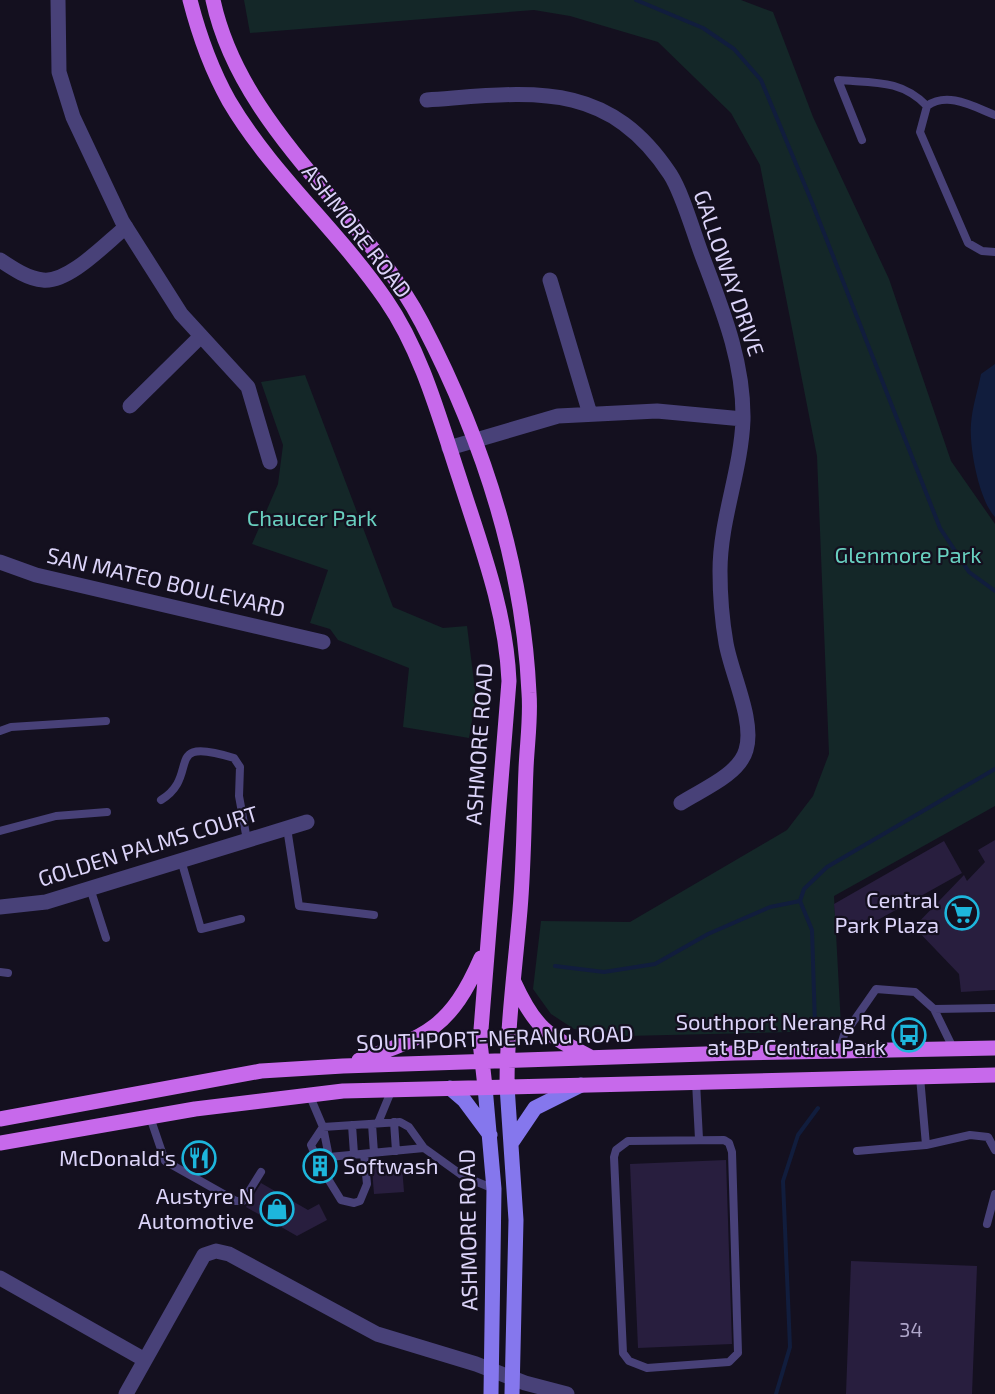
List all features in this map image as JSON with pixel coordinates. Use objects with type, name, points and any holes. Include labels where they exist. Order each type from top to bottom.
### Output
[{"type":"main road","name":"ASHMORE ROAD","points":[[190,0],[213,70],[248,130],[387,301],[418,363],[449,448],[498,598],[508,645],[509,681],[480,1042],[494,1189],[491,1394]]},
{"type":"main road","name":"ASHMORE ROAD","points":[[213,0],[231,53],[266,115],[400,284],[433,343],[475,438],[502,520],[518,594],[530,696],[520,908],[507,1060],[517,1252],[512,1386]]},
{"type":"main road","points":[[343,1066],[400,1046],[442,1022],[452,1013],[468,987],[486,947]]},
{"type":"main road","points":[[513,979],[526,1009],[538,1025],[550,1035],[591,1058]]},
{"type":"main road","name":"SOUTHPORT-NERANG ROAD","points":[[0,1119],[261,1071],[481,1060],[995,1048]]},
{"type":"main road","points":[[0,1143],[309,1095],[393,1089],[995,1075]]},
{"type":"main road","points":[[512,1142],[535,1108],[583,1084]]},
{"type":"main road","points":[[450,1088],[464,1100],[490,1135]]},
{"type":"street","points":[[58,0],[59,72],[73,117],[126,227],[181,314],[248,387],[270,462]]},
{"type":"street","name":"GALLOWAY DRIVE","points":[[427,100],[527,93],[574,98],[615,116],[645,142],[671,176],[712,282],[738,356],[743,419],[720,570],[726,642],[748,727],[746,750],[733,770],[681,803]]},
{"type":"street","points":[[0,260],[17,271],[44,280],[66,276],[126,227]]},
{"type":"street","points":[[550,280],[590,414]]},
{"type":"street","points":[[130,406],[201,336]]},
{"type":"street","points":[[449,448],[475,438],[558,416],[657,411],[743,419]]},
{"type":"street","name":"SAN MATEO BOULEVARD","points":[[0,562],[36,574],[323,642]]},
{"type":"street","name":"GOLDEN PALMS COURT","points":[[0,907],[46,902],[307,822]]},
{"type":"street","points":[[126,1394],[204,1255],[216,1251],[229,1254],[377,1334],[491,1370],[512,1386],[567,1394]]},
{"type":"street","points":[[0,1278],[145,1360]]},
{"type":"lane","points":[[862,140],[838,80],[896,84],[916,94],[927,105]]},
{"type":"lane","points":[[995,115],[955,100],[936,99],[927,105],[920,132],[968,243],[981,251],[995,252]]},
{"type":"lane","points":[[0,731],[11,727],[106,721]]},
{"type":"lane","points":[[160,800],[178,786],[184,759],[192,751],[198,750],[234,758],[239,761],[240,767],[240,796],[247,840]]},
{"type":"lane","points":[[0,831],[56,816],[107,812]]},
{"type":"lane","points":[[287,828],[299,906],[374,915]]},
{"type":"lane","points":[[181,859],[201,928],[241,919]]},
{"type":"lane","points":[[90,888],[106,938]]},
{"type":"lane","points":[[839,1052],[844,1035],[876,989],[915,992],[934,1009],[954,1050]]},
{"type":"lane","points":[[934,1009],[995,1008]]},
{"type":"lane","points":[[920,1077],[926,1145]]},
{"type":"lane","points":[[696,1082],[699,1139]]},
{"type":"lane","points":[[374,1153],[375,1124],[393,1089]]},
{"type":"lane","points":[[309,1095],[323,1127],[329,1157],[424,1148]]},
{"type":"lane","points":[[150,1118],[165,1161],[236,1201],[243,1201],[247,1197],[261,1172]]},
{"type":"lane","points":[[394,1122],[396,1151]]},
{"type":"lane","points":[[323,1127],[400,1122],[409,1127],[424,1148],[463,1176],[494,1189]]},
{"type":"lane","points":[[352,1125],[354,1154]]},
{"type":"lane","points":[[316,1157],[311,1145],[323,1127]]},
{"type":"lane","points":[[856,1151],[926,1145],[970,1135],[988,1137],[995,1150]]},
{"type":"lane","points":[[699,1139],[724,1140],[731,1146],[738,1353],[729,1362],[647,1368],[638,1366],[623,1353],[614,1157],[621,1145],[628,1141],[699,1139]]},
{"type":"lane","points":[[325,1174],[341,1200],[354,1203],[360,1201],[367,1184],[364,1154]]},
{"type":"lane","points":[[987,1224],[995,1194]]},
{"type":"green space","name":"Glenmore Park","points":[[244,0],[741,0],[773,12],[813,117],[889,279],[951,461],[995,524],[995,806],[834,896],[841,1026],[791,1032],[626,1036],[574,1029],[551,1014],[533,989],[541,921],[630,922],[787,830],[813,796],[829,754],[817,456],[760,165],[731,113],[658,42],[570,16],[534,10],[250,33]]},
{"type":"green space","name":"Chaucer Park","points":[[305,375],[393,607],[443,628],[467,626],[476,698],[469,738],[403,727],[409,668],[338,640],[330,629],[310,623],[328,570],[252,544],[278,484],[283,445],[261,382]]},
{"type":"water","points":[[995,364],[995,517],[984,499],[973,459],[971,424],[981,374]]},
{"type":"building","points":[[995,840],[995,990],[961,992],[959,974],[914,927],[964,875],[967,881],[985,862],[978,850]]},
{"type":"building","points":[[944,841],[962,873],[876,921],[877,925],[836,926],[834,904]]},
{"type":"building","points":[[726,1160],[732,1344],[638,1348],[630,1164]]},
{"type":"building","points":[[398,1164],[399,1167],[402,1166],[404,1192],[374,1194],[372,1169],[375,1169],[375,1166]]},
{"type":"building","name":"Austyre N Automotive","points":[[261,1183],[308,1210],[319,1204],[327,1220],[297,1236],[246,1207]]},
{"type":"building","points":[[851,1261],[977,1266],[972,1394],[846,1394]]},
{"type":"waterway","points":[[636,0],[703,28],[734,49],[761,80],[811,200],[940,528],[969,572],[995,591]]},
{"type":"waterway","points":[[815,1025],[812,930],[800,901],[804,889],[827,867],[995,769]]},
{"type":"waterway","points":[[555,966],[604,972],[655,964],[708,934],[770,907],[800,901]]},
{"type":"waterway","points":[[776,1394],[790,1347],[783,1181],[798,1135],[818,1108]]},
{"type":"place","name":"Central Park Plaza","points":[[962,913]]},
{"type":"place","name":"Southport Nerang Rd at BP Central Park","points":[[909,1035]]},
{"type":"place","name":"McDonald's","points":[[199,1158]]},
{"type":"place","name":"Softwash","points":[[320,1166]]},
{"type":"place","name":"Austyre N Automotive","points":[[277,1209]]}]
